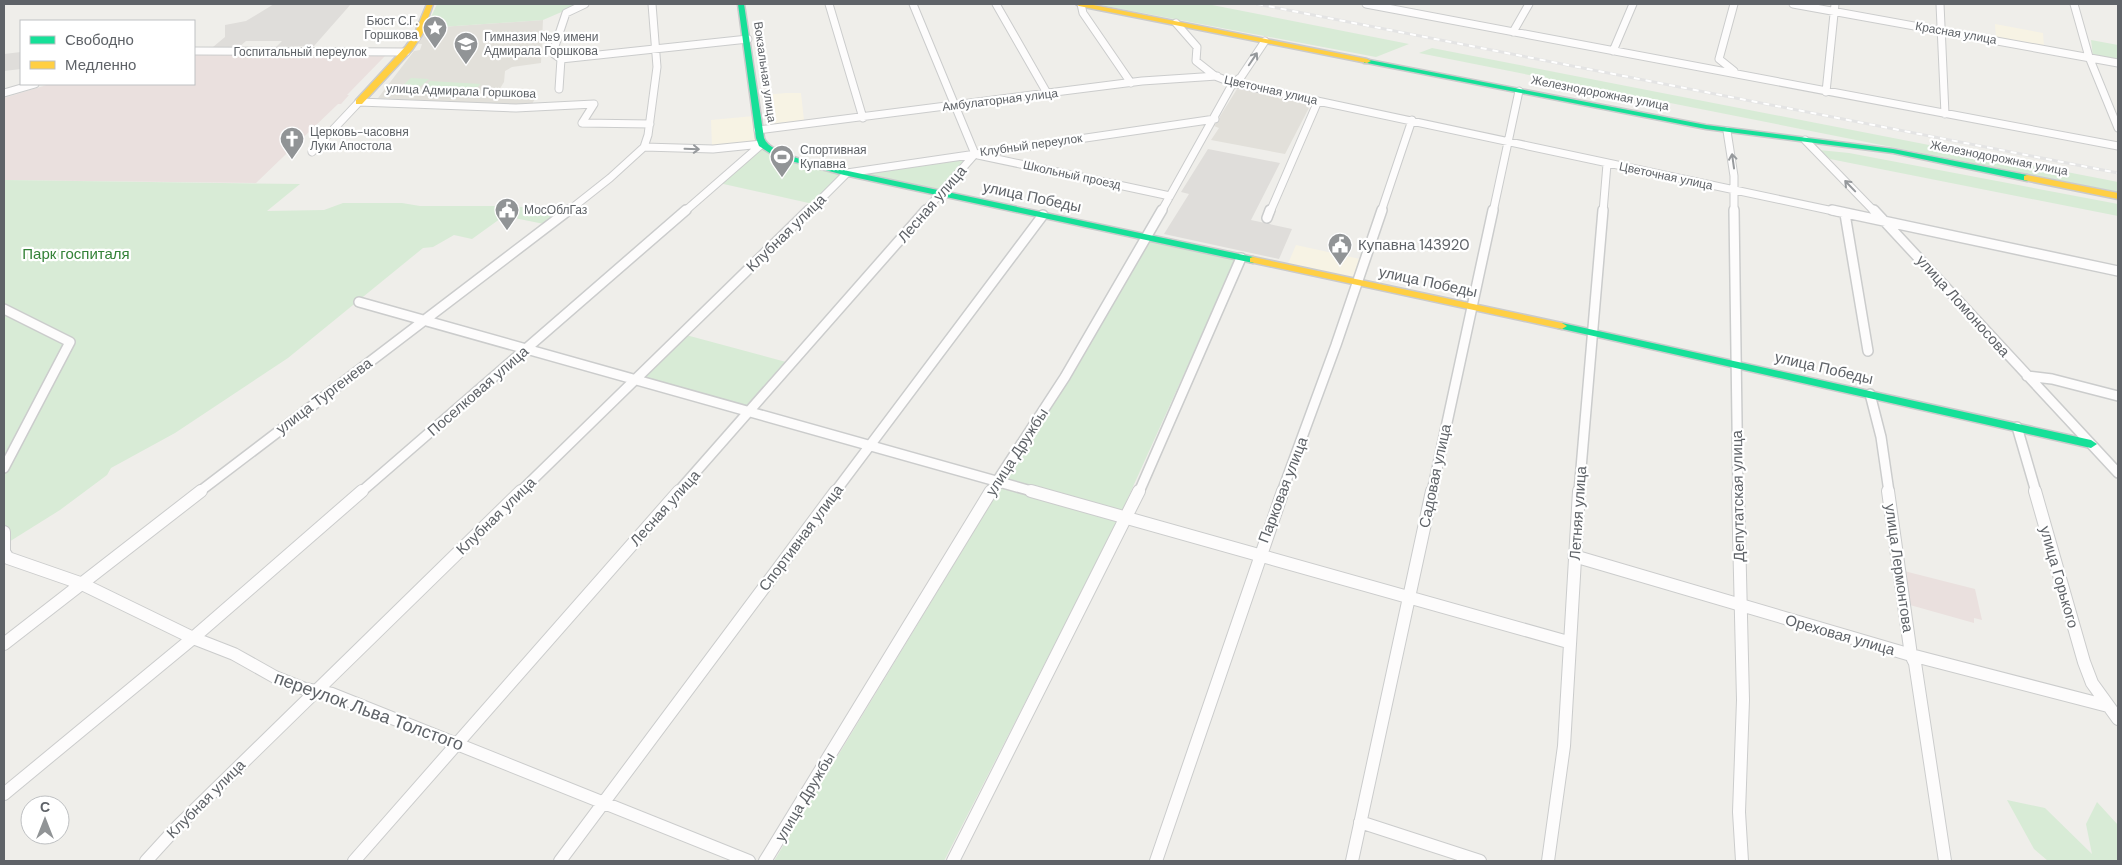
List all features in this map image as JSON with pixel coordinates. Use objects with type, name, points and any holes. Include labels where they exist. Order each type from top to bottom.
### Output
[{"type":"street","name":"улица Адмирала Горшкова","points":[[359,102],[406,52],[418,35],[430,4]]},
{"type":"street","points":[[585,4],[566,13],[554,48],[554,54],[561,59],[748,39]]},
{"type":"street","points":[[652,4],[656,67],[650,124],[644,147],[713,149],[762,144]]},
{"type":"street","name":"Вокзальная улица","points":[[741,4],[748,39],[758,130],[762,144]]},
{"type":"street","points":[[829,4],[863,118]]},
{"type":"street","points":[[912,4],[975,153]]},
{"type":"street","points":[[996,4],[1047,93]]},
{"type":"street","points":[[1080,4],[1082,13],[1131,83]]},
{"type":"street","name":"Железнодорожная улица","points":[[1080,4],[1727,131],[1893,151],[2118,196]]},
{"type":"street","points":[[1366,4],[2118,146]]},
{"type":"street","points":[[1513,32],[1529,4]]},
{"type":"street","points":[[1613,52],[1633,4]]},
{"type":"street","points":[[1734,4],[1719,59],[1724,65],[1739,74]]},
{"type":"street","name":"Красная улица","points":[[1793,4],[1834,7],[1940,30],[2118,62]]},
{"type":"street","points":[[1940,4],[1945,114]]},
{"type":"street","points":[[2074,4],[2089,57],[2118,128]]},
{"type":"street","points":[[1826,92],[1834,7]]},
{"type":"street","points":[[1176,23],[1197,47],[1196,61],[1215,76]]},
{"type":"street","name":"улица Дружбы","points":[[765,861],[996,482],[1021,447],[1148,237],[1215,119],[1233,83],[1241,77],[1265,41]]},
{"type":"street","name":"Госпитальный переулок","points":[[195,51],[406,52]]},
{"type":"street","points":[[559,89],[561,59]]},
{"type":"street","name":"Амбулаторная улица","points":[[758,130],[1131,83],[1215,76],[1241,77]]},
{"type":"street","name":"Цветочная улица","points":[[1215,76],[1233,83],[1412,120],[1607,164],[2118,271]]},
{"type":"street","points":[[4,93],[32,85]]},
{"type":"street","name":"Садовая улица","points":[[1352,861],[1518,91]]},
{"type":"street","points":[[1267,218],[1318,101]]},
{"type":"street","name":"улица Адмирала Горшкова","points":[[359,102],[516,108],[589,103],[594,104],[582,124],[650,124]]},
{"type":"street","points":[[312,152],[359,102]]},
{"type":"street","name":"Клубный переулок","points":[[847,172],[1215,119]]},
{"type":"street","name":"Парковая улица","points":[[1156,861],[1259,556],[1307,426],[1412,120]]},
{"type":"street","name":"Депутатская улица","points":[[1727,131],[1732,157],[1734,191],[1742,700],[1739,812],[1742,861]]},
{"type":"street","name":"улица Ломоносова","points":[[1805,140],[2118,473]]},
{"type":"street","name":"улица Победы","points":[[762,144],[779,155],[847,172],[1736,363],[2091,444]]},
{"type":"street","name":"Поселковая улица","points":[[4,794],[193,638],[762,144]]},
{"type":"street","name":"улица Тургенева","points":[[4,644],[80,583],[576,205],[644,147]]},
{"type":"street","name":"Лесная улица","points":[[354,861],[942,193],[975,153]]},
{"type":"street","name":"Школьный проезд","points":[[975,153],[1170,196]]},
{"type":"street","name":"Летняя улица","points":[[1548,861],[1564,746],[1574,556],[1607,164]]},
{"type":"street","name":"Клубная улица","points":[[146,861],[178,826],[847,172]]},
{"type":"street","points":[[1845,214],[1868,351]]},
{"type":"street","name":"Спортивная улица","points":[[560,861],[1043,215]]},
{"type":"street","points":[[953,861],[1127,519],[1241,258]]},
{"type":"street","points":[[359,302],[422,322],[1568,642]]},
{"type":"street","points":[[4,309],[70,342],[4,468]]},
{"type":"street","points":[[2027,376],[2052,379],[2118,396]]},
{"type":"street","name":"улица Лермонтова","points":[[1870,394],[1881,437],[1911,655],[1915,663],[1945,861]]},
{"type":"street","name":"улица Горького","points":[[2017,427],[2084,662],[2092,683],[2118,719]]},
{"type":"street","name":"переулок Льва Толстого","points":[[4,542],[4,552],[8,558],[17,563],[80,583],[193,638],[234,654],[275,677],[332,694],[749,861]]},
{"type":"street","name":"Ореховая улица","points":[[1574,556],[1911,655],[2108,706]]},
{"type":"street","points":[[1360,822],[1480,861]]},
{"type":"shaded area","points":[[274,4],[351,4],[314,46],[276,47],[282,41],[246,41],[239,47],[213,47],[225,37],[225,25],[246,21]]},
{"type":"shaded area","name":"Гимназия №9 имени Адмирала Горшкова","points":[[543,20],[541,63],[512,67],[505,71],[504,82],[496,95],[536,97],[532,104],[527,106],[378,98],[414,51],[420,50],[422,44],[418,44],[426,28]]},
{"type":"shaded area","points":[[1995,24],[2043,33],[2044,47],[1996,38]]},
{"type":"shaded area","points":[[20,52],[20,69],[4,71],[4,54]]},
{"type":"shaded area","points":[[195,54],[385,56],[347,95],[349,95],[341,104],[338,104],[256,183],[4,180],[4,98],[47,85],[195,85]]},
{"type":"shaded area","points":[[1237,89],[1312,102],[1285,154],[1211,140],[1219,128],[1214,126]]},
{"type":"shaded area","points":[[801,93],[804,120],[769,124],[765,95]]},
{"type":"shaded area","points":[[754,116],[757,142],[712,147],[711,120]]},
{"type":"shaded area","points":[[1208,149],[1280,163],[1251,220],[1292,229],[1279,259],[1164,234],[1189,194],[1181,192]]},
{"type":"shaded area","points":[[1296,245],[1360,259],[1352,280],[1287,266]]},
{"type":"shaded area","points":[[1904,571],[1975,589],[1982,620],[1974,618],[1974,623],[1910,605]]},
{"type":"green space","points":[[437,4],[580,4],[543,20],[426,28]]},
{"type":"green space","points":[[1095,4],[1207,4],[1409,44],[1376,57]]},
{"type":"green space","points":[[2091,40],[2118,45],[2118,60],[2093,56]]},
{"type":"green space","points":[[1432,48],[2118,182],[2118,192],[1419,53]]},
{"type":"green space","points":[[411,78],[429,79],[413,93],[395,92]]},
{"type":"green space","points":[[430,81],[481,84],[468,96],[417,94]]},
{"type":"green space","name":"Спортивная Купавна","points":[[761,147],[777,158],[845,173],[813,204],[719,183]]},
{"type":"green space","points":[[1819,150],[1849,153],[2118,204],[2118,216],[1830,159]]},
{"type":"green space","points":[[968,157],[941,190],[859,172]]},
{"type":"green space","name":"Парк госпиталя","points":[[4,180],[300,184],[267,211],[324,210],[343,203],[402,203],[420,206],[512,206],[560,211],[544,224],[504,216],[472,239],[454,235],[433,247],[423,248],[288,358],[175,433],[111,468],[107,475],[60,510],[4,545]]},
{"type":"green space","points":[[1150,241],[1236,259],[1117,522],[944,861],[774,861]]},
{"type":"green space","points":[[686,335],[786,362],[745,407],[643,378]]},
{"type":"green space","points":[[2007,800],[2045,808],[2092,854],[2086,824],[2097,802],[2118,825],[2118,861],[2048,861],[2034,849]]},
{"type":"railway","points":[[1257,4],[2118,173]]},
{"type":"traffic: fast","points":[[741,4],[760,138],[762,144],[779,155],[847,173],[1253,260]]},
{"type":"traffic: fast","points":[[1367,61],[1706,127],[1893,151],[2027,178]]},
{"type":"traffic: fast","points":[[1562,326],[2091,444]]},
{"type":"traffic: slow","points":[[359,102],[409,48],[418,35],[430,4]]},
{"type":"traffic: slow","points":[[1079,4],[1367,61]]},
{"type":"traffic: slow","points":[[2027,178],[2118,196]]},
{"type":"traffic: slow","points":[[1253,260],[1562,326]]},
{"type":"place","name":"Бюст С.Г. Горшкова","points":[[435,49]]},
{"type":"place","name":"Гимназия №9 имени Адмирала Горшкова","points":[[466,65]]},
{"type":"place","name":"Церковь-часовня Луки Апостола","points":[[292,160]]},
{"type":"place","name":"Спортивная Купавна","points":[[782,178]]},
{"type":"place","name":"МосОблГаз","points":[[507,231]]},
{"type":"place","name":"Купавна 143920","points":[[1340,266]]}]
